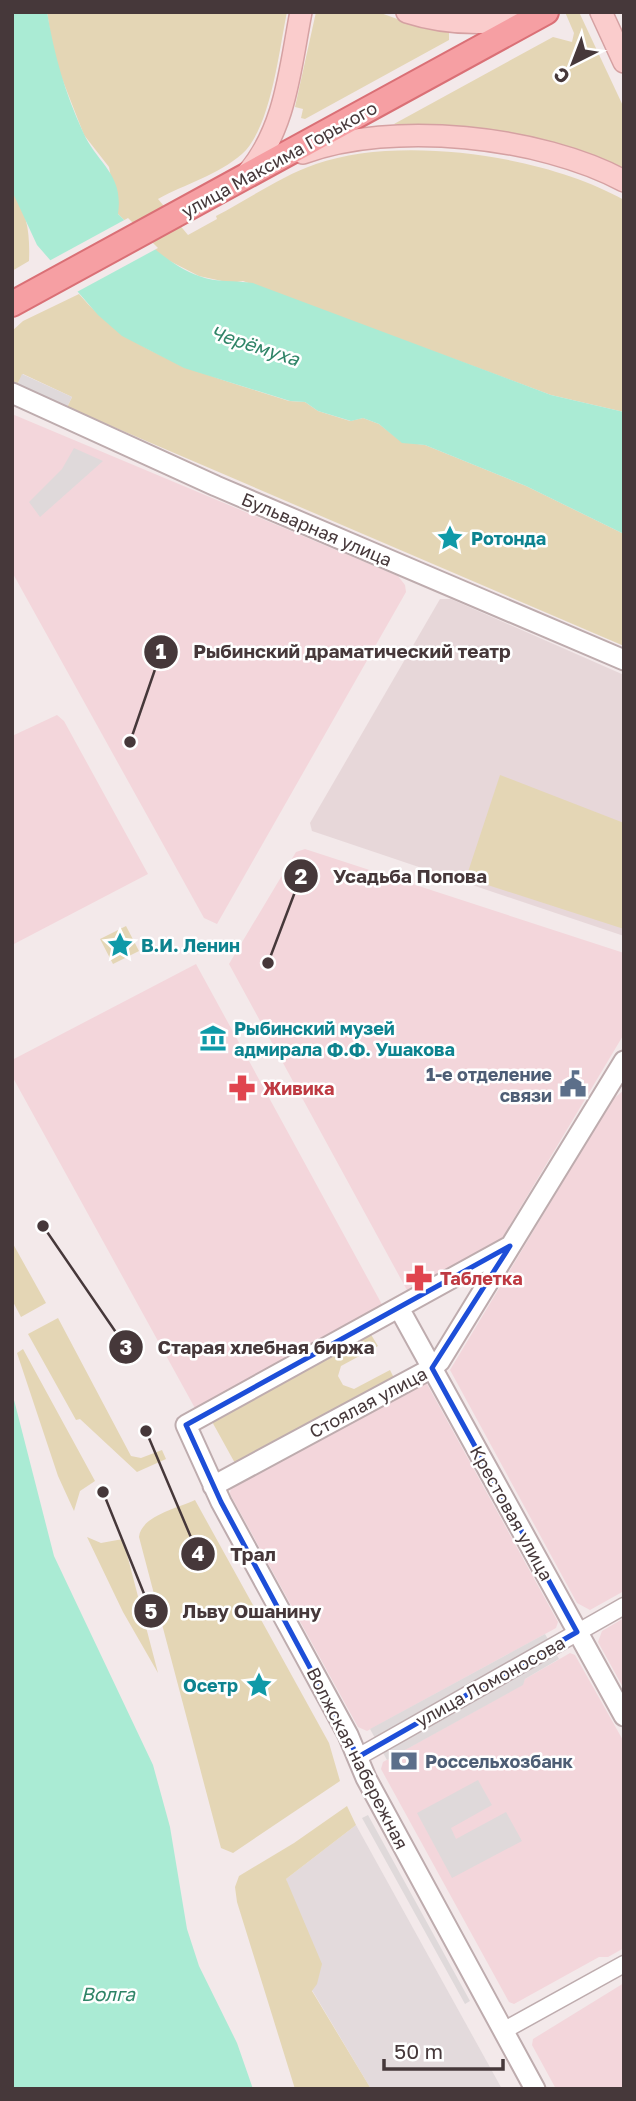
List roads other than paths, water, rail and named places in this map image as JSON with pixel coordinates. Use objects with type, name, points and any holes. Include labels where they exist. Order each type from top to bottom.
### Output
[{"type":"main road","points":[[237,181],[254,165],[275,131],[301,12]]},
{"type":"main road","points":[[407,12],[452,22],[478,23],[543,13]]},
{"type":"main road","points":[[601,12],[624,62]]},
{"type":"main road","name":"улица Максима Горького","points":[[16,302],[543,13]]},
{"type":"main road","points":[[237,181],[310,151],[351,139],[384,135],[510,144],[581,163],[624,181]]},
{"type":"street","name":"Бульварная улица","points":[[12,393],[203,480],[624,660]]},
{"type":"street","name":"Стоялая улица","points":[[213,1486],[432,1368],[445,1353],[624,1061]]},
{"type":"street","name":"Стоялая улица","points":[[186,1425],[400,1310],[510,1246]]},
{"type":"street","name":"Крестовая улица","points":[[400,1310],[569,1637],[624,1716]]},
{"type":"street","name":"Волжская набережная","points":[[186,1425],[213,1486],[535,2089]]},
{"type":"street","name":"улица Ломоносова","points":[[358,1757],[624,1606]]},
{"type":"street","points":[[503,2031],[624,1964]]},
{"type":"water","name":"Черёмуха","points":[[12,12],[47,12],[57,58],[77,117],[89,143],[117,188],[118,214],[155,250],[176,265],[206,278],[253,283],[551,395],[624,412],[624,534],[526,486],[425,445],[402,443],[379,424],[363,418],[351,421],[318,411],[305,402],[290,401],[184,368],[122,336],[98,315],[37,245],[12,191]]},
{"type":"water","name":"Волга","points":[[12,1392],[54,1556],[153,1765],[170,1827],[187,1929],[199,1966],[237,2043],[253,2089],[12,2089]]},
{"type":"place","name":"Ротонда","points":[[450,538]]},
{"type":"place","name":"Рыбинский драматический театр","points":[[130,742]]},
{"type":"place","name":"В.И. Ленин","points":[[120,945]]},
{"type":"place","name":"Усадьба Попова","points":[[268,963]]},
{"type":"place","name":"Рыбинский музей адмирала Ф.Ф. Ушакова","points":[[213,1038]]},
{"type":"place","name":"1-е отделение связи","points":[[573,1084]]},
{"type":"place","name":"Живика","points":[[242,1088]]},
{"type":"place","name":"Старая хлебная биржа","points":[[43,1226]]},
{"type":"place","name":"Таблетка","points":[[419,1278]]},
{"type":"place","name":"Трал","points":[[146,1431]]},
{"type":"place","name":"Льву Ошанину","points":[[103,1492]]},
{"type":"place","name":"Осетр","points":[[259,1685]]},
{"type":"place","name":"Россельхозбанк","points":[[404,1761]]}]
